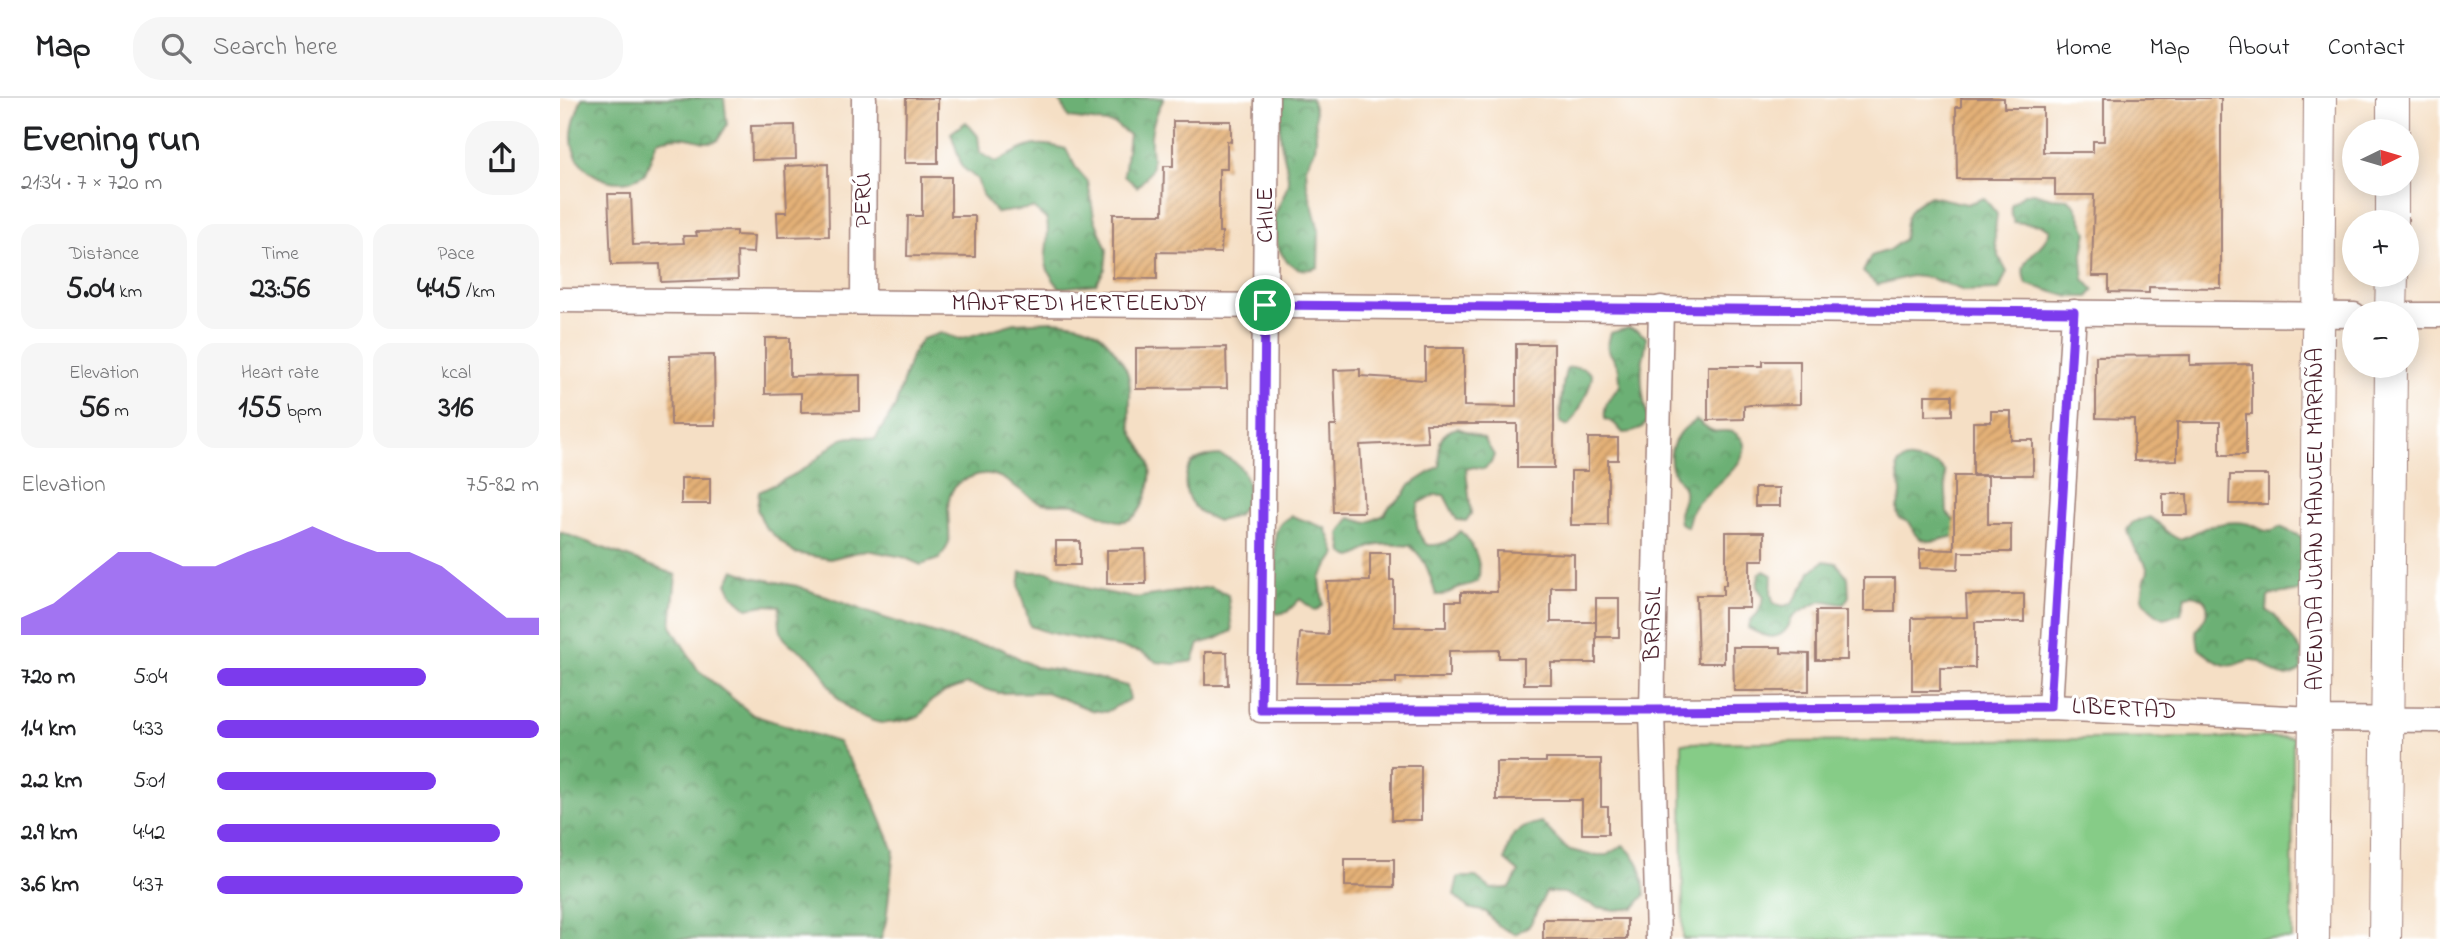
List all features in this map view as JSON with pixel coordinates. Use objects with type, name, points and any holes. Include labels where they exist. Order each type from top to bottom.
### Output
[{"type":"street","name":"PERÚ","points":[[863,302],[864,98]]},
{"type":"street","name":"CHILE","points":[[1261,710],[1267,98]]},
{"type":"street","name":"AVENIDA JUAN MANUEL MARAÑA","points":[[2312,939],[2320,98]]},
{"type":"street","points":[[2393,98],[2393,119]]},
{"type":"street","name":"MANFREDI HERTELENDY","points":[[560,300],[2342,314]]},
{"type":"street","name":"BRASIL","points":[[1658,939],[1653,710],[1661,308]]},
{"type":"street","points":[[2050,707],[2074,312]]},
{"type":"street","points":[[2419,315],[2440,315]]},
{"type":"street","points":[[2385,939],[2391,378]]},
{"type":"street","name":"LIBERTAD","points":[[1261,710],[2050,707],[2315,719],[2440,720]]},
{"type":"green space","points":[[582,98],[724,98],[727,125],[717,141],[704,142],[679,137],[657,141],[645,174],[629,181],[610,181],[592,173],[574,151],[572,130]]},
{"type":"green space","points":[[1058,98],[1164,98],[1152,131],[1151,168],[1137,187],[1124,175],[1129,135],[1115,124],[1069,118]]},
{"type":"green space","points":[[1279,98],[1311,98],[1315,111],[1315,149],[1306,167],[1307,185],[1319,231],[1318,267],[1308,270],[1291,265],[1280,250],[1274,231],[1275,216],[1288,180],[1280,137]]},
{"type":"green space","points":[[966,122],[978,136],[980,153],[996,162],[1030,146],[1045,145],[1066,149],[1076,168],[1088,182],[1094,217],[1107,250],[1105,269],[1096,284],[1060,288],[1052,278],[1046,262],[1047,220],[1033,208],[997,213],[983,197],[977,179],[962,167],[951,133]]},
{"type":"green space","points":[[2034,193],[2068,199],[2075,205],[2087,232],[2082,259],[2084,279],[2094,290],[2088,297],[2070,297],[2026,284],[2023,274],[2027,260],[2042,244],[2050,229],[2042,225],[2014,222],[2011,205],[2024,194]]},
{"type":"green space","points":[[1930,196],[1967,204],[1984,198],[1997,214],[1996,244],[2007,272],[1999,290],[1964,291],[1930,278],[1911,276],[1877,285],[1863,272],[1871,256],[1889,250],[1904,239],[1909,212]]},
{"type":"green space","points":[[1052,321],[1077,324],[1095,331],[1110,344],[1124,365],[1130,387],[1131,427],[1149,460],[1150,470],[1146,496],[1136,515],[1128,520],[1113,520],[1078,505],[1041,503],[998,476],[981,474],[960,482],[952,490],[948,504],[948,546],[939,559],[921,565],[903,557],[866,550],[830,559],[794,553],[765,527],[757,509],[759,492],[803,470],[844,438],[875,439],[895,407],[911,356],[922,339],[941,333],[960,339],[1015,323]]},
{"type":"green space","points":[[1628,328],[1646,337],[1642,379],[1648,421],[1637,430],[1623,433],[1614,423],[1605,419],[1606,405],[1620,386],[1619,369],[1607,344],[1610,333]]},
{"type":"green space","points":[[1567,368],[1585,369],[1592,375],[1583,402],[1568,426],[1560,422],[1563,386]]},
{"type":"green space","points":[[1696,420],[1712,430],[1735,433],[1743,442],[1744,451],[1731,472],[1694,507],[1687,527],[1680,523],[1679,513],[1684,490],[1674,474],[1671,456],[1678,435]]},
{"type":"green space","points":[[1458,428],[1484,439],[1494,455],[1491,463],[1484,469],[1466,469],[1471,514],[1466,521],[1457,520],[1444,495],[1435,495],[1419,503],[1417,526],[1427,545],[1445,542],[1460,531],[1476,554],[1478,581],[1446,594],[1436,595],[1425,563],[1410,546],[1380,545],[1351,557],[1343,553],[1340,534],[1350,518],[1367,523],[1384,515],[1409,486],[1440,466],[1439,447],[1442,437]]},
{"type":"green space","points":[[1219,455],[1229,459],[1243,472],[1248,489],[1243,507],[1237,516],[1218,521],[1196,509],[1188,497],[1186,485],[1187,473],[1192,463],[1201,458]]},
{"type":"green space","points":[[1906,459],[1938,465],[1945,472],[1947,513],[1957,524],[1955,536],[1934,541],[1924,540],[1915,534],[1910,523],[1899,518],[1897,508],[1901,494],[1898,464]]},
{"type":"green space","points":[[1292,516],[1326,528],[1336,554],[1320,578],[1323,605],[1315,611],[1300,599],[1287,612],[1277,614],[1272,607],[1276,533],[1284,521]]},
{"type":"green space","points":[[2150,517],[2179,539],[2209,527],[2235,522],[2266,531],[2280,527],[2302,537],[2303,590],[2268,597],[2267,611],[2275,616],[2302,652],[2301,670],[2284,676],[2257,661],[2248,660],[2229,665],[2211,658],[2199,649],[2196,631],[2205,617],[2207,605],[2199,597],[2185,596],[2181,614],[2163,618],[2149,608],[2142,593],[2148,571],[2127,530],[2133,522]]},
{"type":"green space","points":[[560,532],[676,575],[671,626],[698,670],[753,715],[838,742],[868,789],[894,851],[886,921],[881,939],[560,939]]},
{"type":"green space","points":[[1824,561],[1836,563],[1848,577],[1849,596],[1844,604],[1823,601],[1815,604],[1793,617],[1784,632],[1774,637],[1748,628],[1764,597],[1757,587],[1759,574],[1764,571],[1772,575],[1771,594],[1774,604],[1784,606],[1792,604],[1810,572]]},
{"type":"green space","points":[[734,570],[752,577],[797,586],[881,617],[962,642],[1000,648],[1035,667],[1077,673],[1127,686],[1130,699],[1106,712],[1091,710],[1046,692],[999,693],[967,684],[945,692],[930,702],[919,717],[891,723],[869,720],[840,701],[816,664],[783,637],[779,620],[780,606],[747,608],[733,596],[727,583]]},
{"type":"green space","points":[[1021,572],[1049,572],[1085,588],[1134,598],[1211,587],[1228,595],[1232,631],[1199,644],[1193,661],[1175,664],[1157,662],[1141,652],[1047,632],[1030,626],[1019,587]]},
{"type":"green space","points":[[2293,737],[2292,939],[1683,939],[1682,743]]},
{"type":"green space","points":[[1541,822],[1567,849],[1590,855],[1608,855],[1623,845],[1640,867],[1645,895],[1634,908],[1615,910],[1597,907],[1564,893],[1546,892],[1530,925],[1515,934],[1498,926],[1486,912],[1468,908],[1454,895],[1458,877],[1476,877],[1491,889],[1510,888],[1519,872],[1505,860],[1511,838],[1519,830]]},
{"type":"building","points":[[906,98],[938,98],[938,163],[905,163]]},
{"type":"building","points":[[1961,98],[2004,98],[2004,108],[2043,108],[2043,152],[2093,152],[2093,141],[2104,141],[2104,98],[2221,98],[2221,288],[2149,287],[2149,293],[2109,292],[2109,276],[2092,276],[2094,195],[2055,195],[2055,179],[1957,179],[1956,107],[1961,107]]},
{"type":"building","points":[[1173,121],[1231,121],[1231,142],[1227,141],[1227,169],[1219,169],[1221,253],[1157,252],[1157,279],[1113,278],[1113,214],[1163,214],[1164,166],[1173,166]]},
{"type":"building","points":[[795,125],[796,159],[752,160],[751,126]]},
{"type":"building","points":[[828,164],[829,236],[778,237],[777,212],[787,212],[785,166]]},
{"type":"building","points":[[922,177],[951,177],[951,216],[975,216],[975,257],[907,256],[908,216],[922,216]]},
{"type":"building","points":[[608,194],[631,194],[633,245],[684,243],[683,236],[697,236],[696,232],[736,231],[736,235],[754,236],[753,253],[737,252],[738,279],[661,282],[660,264],[611,265]]},
{"type":"building","points":[[765,338],[790,338],[790,376],[860,375],[860,411],[801,412],[801,393],[765,394]]},
{"type":"building","points":[[1516,344],[1554,344],[1554,468],[1517,468],[1517,424],[1426,424],[1428,442],[1360,445],[1364,512],[1333,512],[1330,426],[1336,426],[1334,370],[1360,369],[1360,376],[1425,380],[1425,348],[1464,348],[1464,406],[1516,407]]},
{"type":"building","points":[[1226,347],[1227,388],[1136,389],[1136,348]]},
{"type":"building","points":[[714,355],[715,425],[671,425],[670,356]]},
{"type":"building","points":[[2190,355],[2190,365],[2252,364],[2252,414],[2246,414],[2246,455],[2220,455],[2220,422],[2177,422],[2177,460],[2134,461],[2134,419],[2096,418],[2096,356]]},
{"type":"building","points":[[1763,361],[1800,361],[1800,404],[1744,406],[1744,419],[1708,420],[1708,366],[1763,366]]},
{"type":"building","points":[[1925,395],[1952,395],[1952,415],[1925,416]]},
{"type":"building","points":[[1991,411],[2011,411],[2011,440],[2033,440],[2033,475],[1973,475],[1973,422],[1991,422]]},
{"type":"building","points":[[1588,438],[1618,438],[1618,460],[1608,460],[1608,525],[1571,525],[1571,471],[1588,471]]},
{"type":"building","points":[[2230,475],[2268,475],[2268,504],[2229,504]]},
{"type":"building","points":[[1954,476],[1988,476],[1988,524],[2011,524],[2011,552],[1959,552],[1958,569],[1920,568],[1920,549],[1954,550]]},
{"type":"building","points":[[681,478],[710,478],[710,504],[681,504]]},
{"type":"building","points":[[1755,488],[1780,488],[1780,506],[1755,506]]},
{"type":"building","points":[[2163,494],[2187,494],[2188,515],[2163,515]]},
{"type":"building","points":[[1726,532],[1764,532],[1764,560],[1750,560],[1750,608],[1724,608],[1724,663],[1698,663],[1696,595],[1723,595],[1723,585],[1726,585]]},
{"type":"building","points":[[1056,541],[1080,541],[1080,565],[1056,565]]},
{"type":"building","points":[[1145,549],[1146,584],[1107,584],[1107,550]]},
{"type":"building","points":[[1496,551],[1574,554],[1574,587],[1551,587],[1551,622],[1596,622],[1596,663],[1551,663],[1551,684],[1524,684],[1524,658],[1499,658],[1499,650],[1449,651],[1449,678],[1396,678],[1396,683],[1296,683],[1300,633],[1328,635],[1327,582],[1370,581],[1370,553],[1390,553],[1390,581],[1394,581],[1394,627],[1446,627],[1446,601],[1461,601],[1461,592],[1497,592]]},
{"type":"building","points":[[1864,578],[1895,578],[1895,611],[1864,611]]},
{"type":"building","points":[[2024,594],[2024,622],[1975,622],[1975,668],[1940,668],[1940,691],[1912,691],[1912,618],[1967,617],[1966,595]]},
{"type":"building","points":[[1596,598],[1619,598],[1619,637],[1596,637]]},
{"type":"building","points":[[1816,611],[1847,611],[1847,660],[1816,660]]},
{"type":"building","points":[[1733,647],[1781,647],[1781,653],[1809,654],[1809,691],[1734,691]]},
{"type":"building","points":[[1205,652],[1227,652],[1228,685],[1205,685]]},
{"type":"building","points":[[1546,759],[1601,759],[1601,807],[1608,807],[1608,834],[1582,834],[1582,800],[1496,800],[1496,762],[1546,762]]},
{"type":"building","points":[[1392,766],[1421,766],[1421,820],[1392,820]]},
{"type":"building","points":[[1345,859],[1394,859],[1394,887],[1345,886]]},
{"type":"building","points":[[1543,919],[1627,919],[1627,939],[1543,939]]},
{"type":"route","points":[[1265,305],[2074,312],[2050,707],[1261,710],[1265,305]]}]
